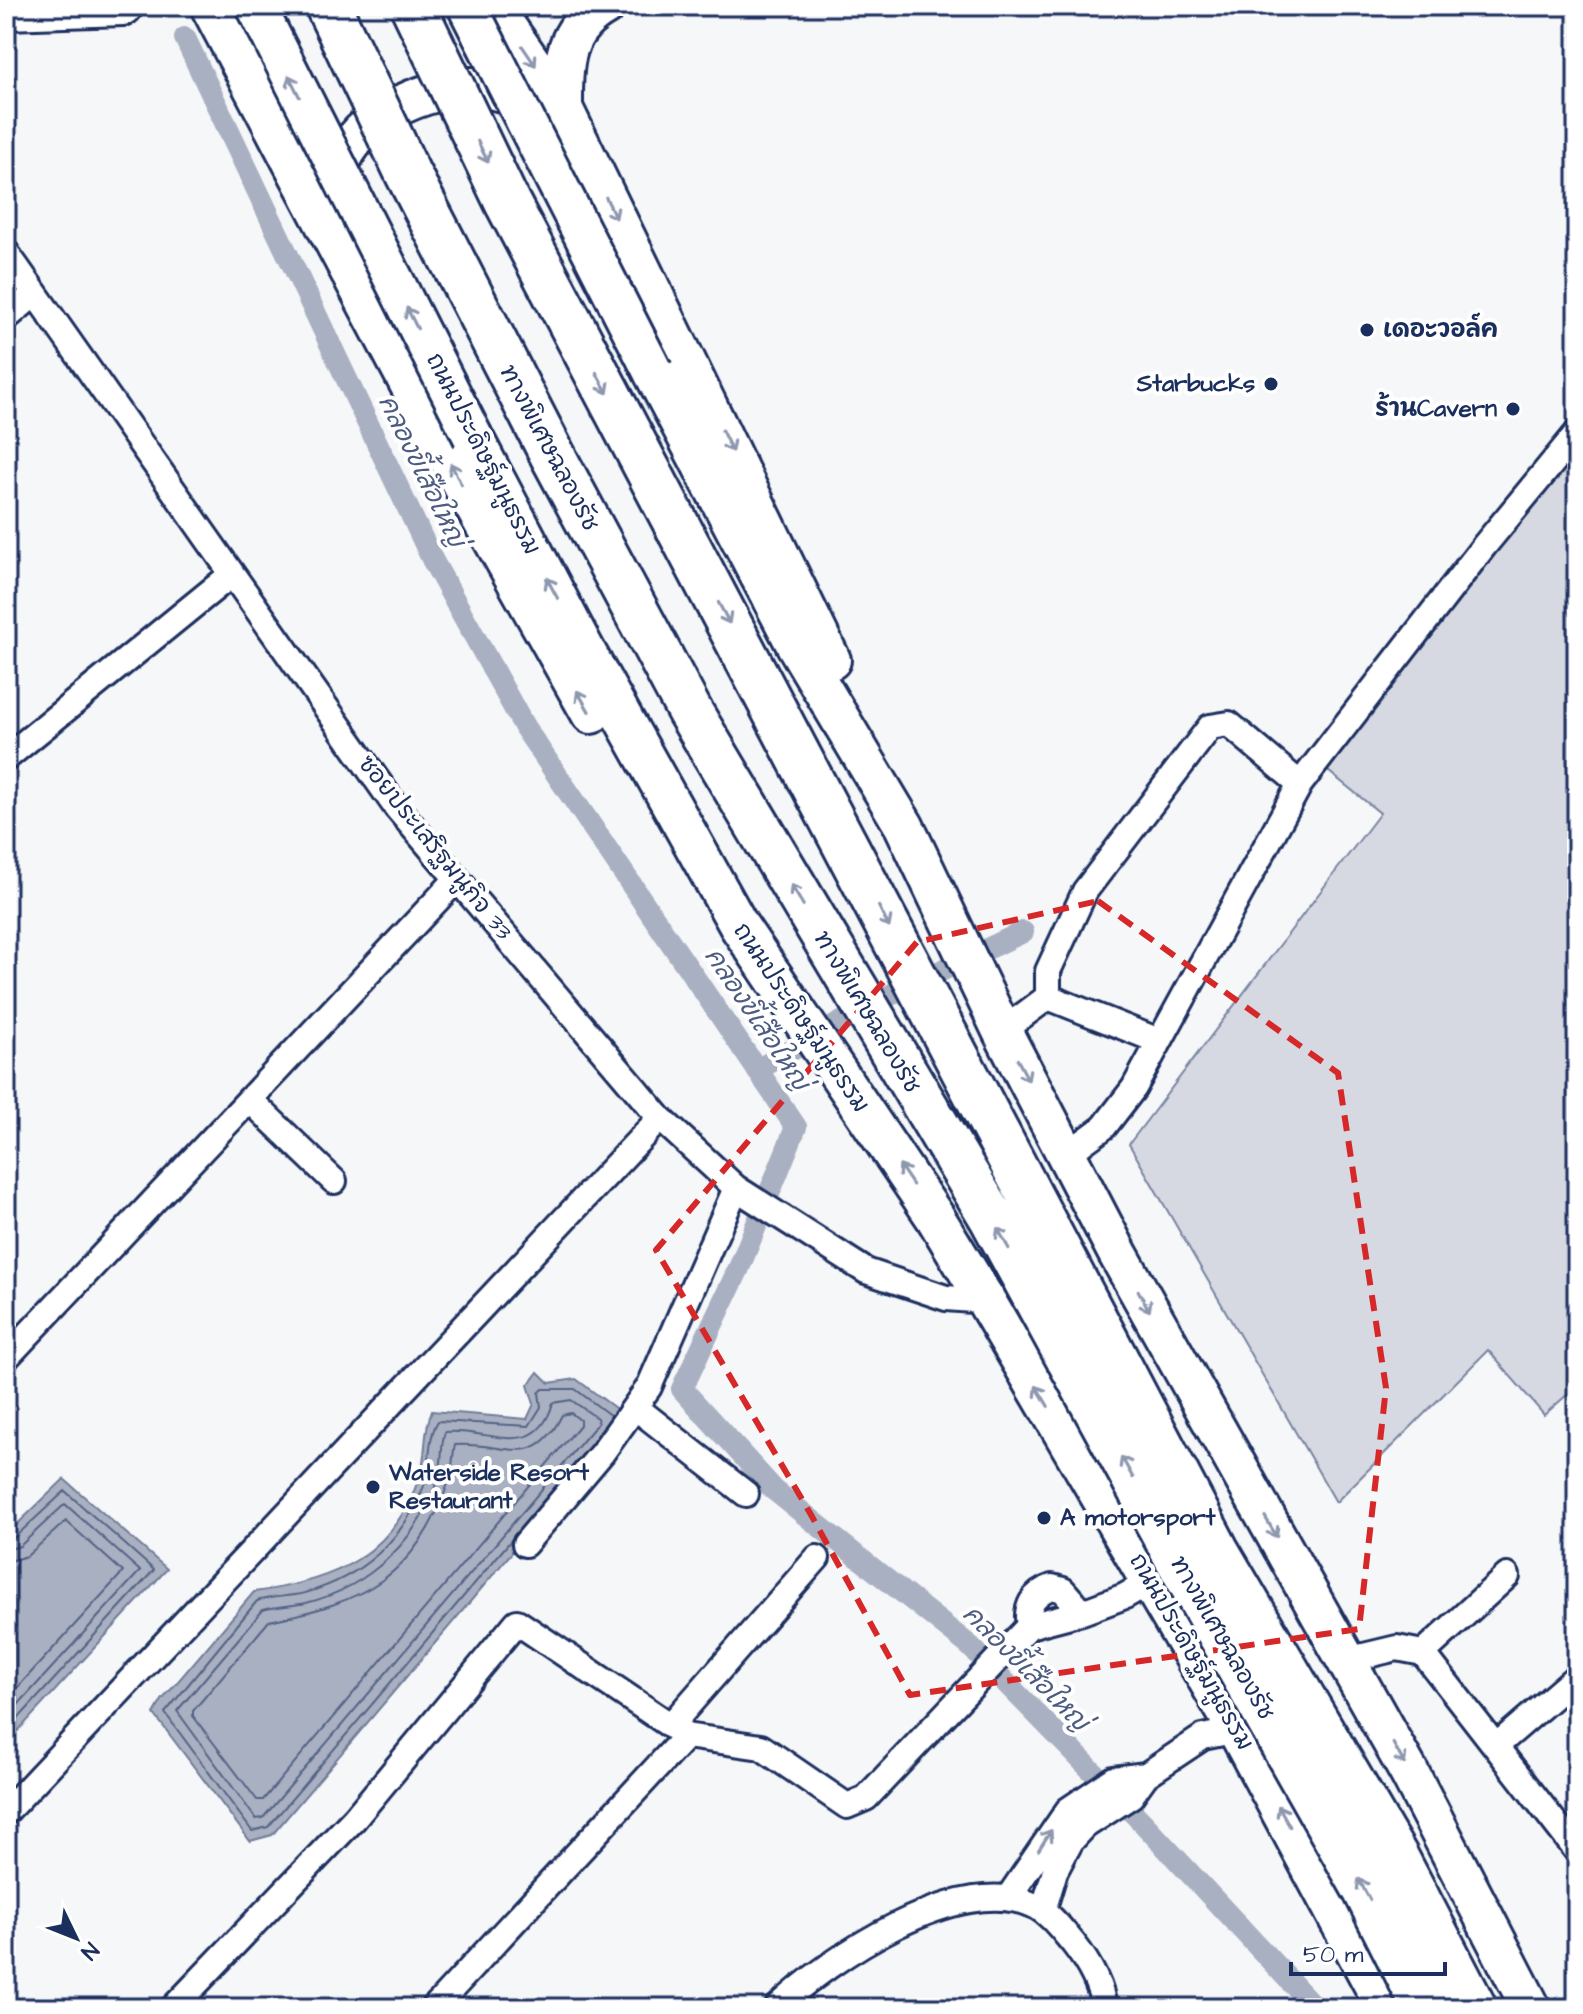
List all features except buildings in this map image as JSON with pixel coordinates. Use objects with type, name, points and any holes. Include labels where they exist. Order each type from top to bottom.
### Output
[{"type":"highway","name":"ทางพิเศษฉลองรัช","points":[[328,6],[408,174],[545,442],[690,712],[992,1218],[1181,1565],[1366,1891],[1425,2008]]},
{"type":"highway","name":"ทางพิเศษฉลองรัช","points":[[413,6],[507,202],[1216,1550],[1395,1856],[1474,2008]]},
{"type":"main road","points":[[6,10],[123,6]]},
{"type":"main road","points":[[210,6],[465,490],[595,722],[739,926]]},
{"type":"main road","name":"ถนนประดิษฐ์มนูธรรม","points":[[256,6],[473,437],[585,650],[739,926],[935,1217],[986,1301],[1237,1730],[1386,2008]]},
{"type":"main road","points":[[467,6],[796,645],[904,826]]},
{"type":"main road","points":[[492,6],[570,123],[792,573],[904,826],[1002,1031],[1066,1155],[1347,1660],[1531,2008]]},
{"type":"main road","points":[[570,123],[563,63],[584,17],[605,6]]},
{"type":"main road","points":[[348,264],[335,216],[334,187],[344,156],[363,129],[394,108],[431,94],[458,89],[503,91],[570,123]]},
{"type":"street","name":"ซอยประเสริฐมนูกิจ 33","points":[[6,252],[33,295],[396,807],[660,1118],[736,1188],[866,1271],[946,1298],[986,1301]]},
{"type":"street","points":[[6,318],[33,295]]},
{"type":"street","points":[[1066,1155],[1104,1127],[1116,1113],[1300,784],[1484,546],[1577,433]]},
{"type":"street","points":[[6,758],[232,574]]},
{"type":"street","points":[[1048,997],[1048,971],[1085,891],[1210,727],[1229,724],[1300,784]]},
{"type":"street","points":[[6,1358],[456,880]]},
{"type":"street","points":[[1002,1031],[1048,997]]},
{"type":"street","points":[[1048,997],[1159,1041]]},
{"type":"street","points":[[250,1100],[334,1181]]},
{"type":"street","points":[[6,1812],[660,1118]]},
{"type":"street","points":[[525,1544],[602,1453],[649,1387],[736,1188]]},
{"type":"street","points":[[635,1407],[746,1494]]},
{"type":"street","points":[[434,2008],[678,1730],[817,1558]]},
{"type":"street","points":[[1423,1653],[1507,1576]]},
{"type":"street","points":[[173,2008],[355,1818],[517,1622],[678,1730],[761,1747],[847,1806],[866,1798],[1029,1626],[1082,1612],[1151,1581]]},
{"type":"street","points":[[1347,1660],[1397,1648],[1423,1653],[1577,1851]]},
{"type":"street","points":[[1496,1746],[1577,1676]]},
{"type":"street","points":[[1008,1898],[1068,1810],[1112,1794],[1203,1737],[1237,1730]]},
{"type":"street","points":[[1043,1911],[1055,1871],[1071,1841],[1112,1794]]},
{"type":"street","points":[[777,2008],[823,1968],[878,1933],[936,1909],[1008,1898],[1043,1911],[1086,1960],[1104,2008]]},
{"type":"highlighted area","points":[[1098,901],[1338,1073],[1386,1388],[1359,1629],[910,1695],[810,1513],[656,1250],[917,942]]},
{"type":"shaded area","points":[[1577,415],[1577,1386],[1544,1415],[1488,1350],[1336,1502],[1129,1144],[1380,813],[1307,754]]},
{"type":"water","points":[[538,1372],[549,1383],[576,1379],[627,1417],[272,1835],[250,1841],[154,1714],[162,1700],[254,1592],[310,1580],[335,1571],[378,1544],[396,1524],[410,1500],[421,1471],[432,1411],[527,1419],[534,1404],[528,1385]]},
{"type":"water","points":[[64,1479],[167,1569],[6,1744],[6,1535]]},
{"type":"waterway","name":"คลองขี้เสือใหญ่","points":[[185,38],[433,561],[525,728],[796,1127],[739,1268],[682,1389],[774,1490],[970,1646],[1143,1823],[1315,2008]]},
{"type":"waterway","points":[[757,1070],[884,998],[1023,932]]},
{"type":"place","name":"เดอะวอล์ค","points":[[1367,330]]},
{"type":"place","name":"Starbucks","points":[[1271,384]]},
{"type":"place","name":"ร้านCavern","points":[[1513,409]]},
{"type":"place","name":"Waterside Resort Restaurant","points":[[373,1487]]},
{"type":"place","name":"A motorsport","points":[[1044,1518]]}]
